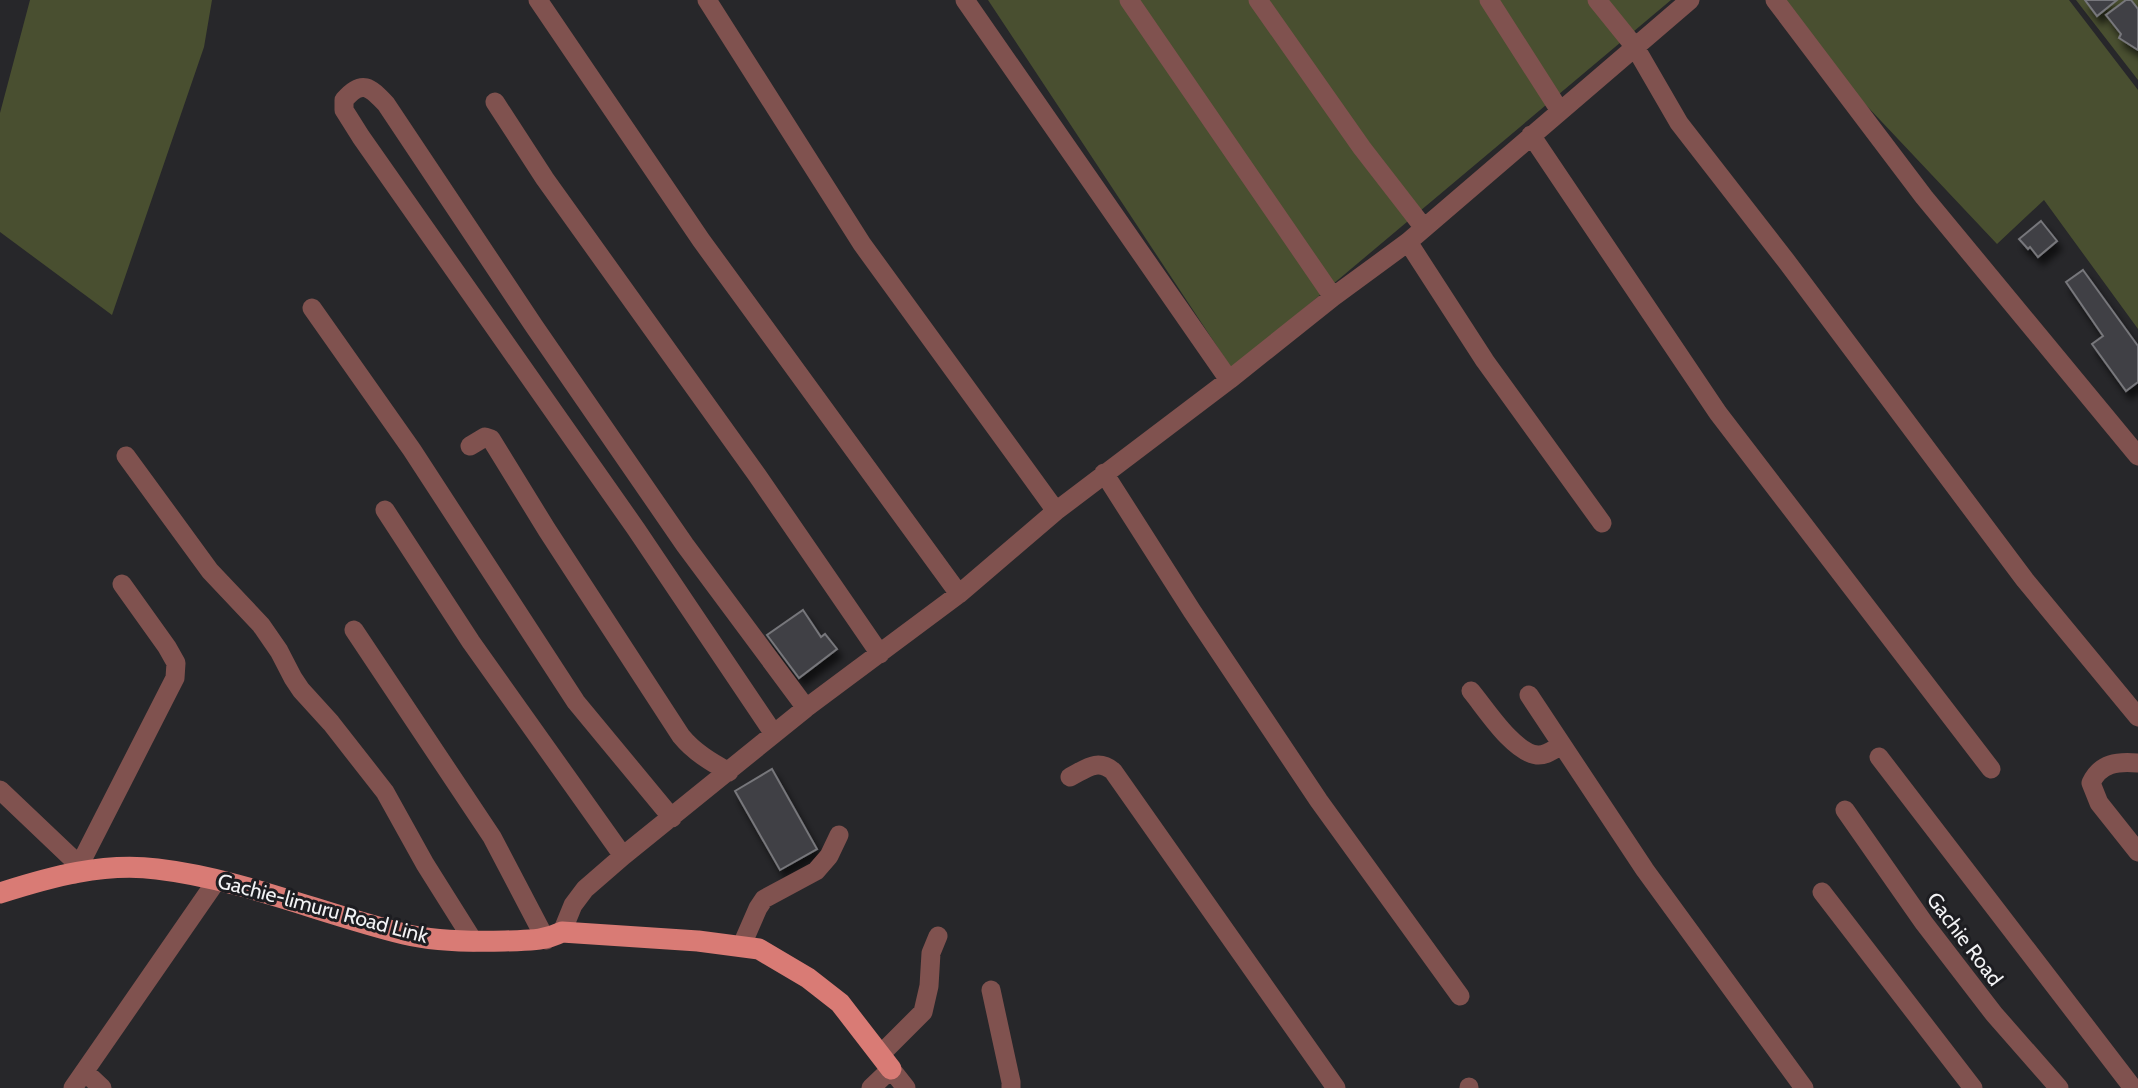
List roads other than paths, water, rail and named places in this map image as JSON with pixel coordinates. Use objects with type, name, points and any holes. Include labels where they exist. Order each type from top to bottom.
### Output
[{"type":"main road","name":"Gachie-limuru Road Link","points":[[0,893],[77,869],[155,868],[218,880],[407,935],[474,942],[554,936],[698,942],[759,949],[808,978],[840,1003],[886,1062]]},
{"type":"street","points":[[538,0],[701,240],[959,594]]},
{"type":"street","points":[[708,0],[862,244],[1056,511]]},
{"type":"street","points":[[965,0],[1230,380]]},
{"type":"street","points":[[1129,0],[1332,297]]},
{"type":"street","points":[[1258,0],[1362,148],[1424,228]]},
{"type":"street","points":[[1489,0],[1560,111]]},
{"type":"street","points":[[1597,0],[1635,47],[1679,122],[2025,580],[2138,717]]},
{"type":"street","points":[[354,630],[492,837],[554,936],[585,890],[623,856],[806,709],[959,594],[1104,473],[1230,380],[1332,297],[1408,242],[1690,0]]},
{"type":"street","points":[[1775,0],[1924,197],[2138,456]]},
{"type":"street","points":[[774,734],[636,529],[361,138],[344,110],[344,100],[350,93],[359,87],[366,87],[386,104],[685,545],[806,709]]},
{"type":"street","points":[[495,102],[545,179],[749,463],[880,654]]},
{"type":"street","points":[[1531,135],[1718,413],[1991,769]]},
{"type":"street","points":[[1408,242],[1485,361],[1602,523]]},
{"type":"street","points":[[312,308],[412,450],[576,702],[672,818]]},
{"type":"street","points":[[470,446],[485,438],[491,439],[681,736],[689,746],[709,761],[729,772]]},
{"type":"street","points":[[126,456],[210,570],[261,625],[301,691],[331,723],[385,792],[425,864],[474,942]]},
{"type":"street","points":[[1104,473],[1192,611],[1320,801],[1460,996]]},
{"type":"street","points":[[385,510],[471,642],[623,856]]},
{"type":"street","points":[[0,790],[77,869],[175,678],[176,663],[167,647],[122,584]]},
{"type":"street","points":[[1471,691],[1517,747],[1539,755],[1549,753],[1562,745]]},
{"type":"street","points":[[1529,695],[1645,870],[1804,1088]]},
{"type":"street","points":[[1879,757],[2133,1088]]},
{"type":"street","points":[[2138,763],[2123,762],[2104,767],[2091,783],[2099,803],[2138,852]]},
{"type":"street","points":[[1070,777],[1096,764],[1105,765],[1113,771],[1336,1088]]},
{"type":"street","name":"Gachie Road","points":[[1845,810],[1924,923],[1994,1014],[2059,1088]]},
{"type":"street","points":[[741,947],[758,908],[765,899],[816,872],[829,856],[839,835]]},
{"type":"street","points":[[102,1088],[79,1080],[218,880]]},
{"type":"street","points":[[1822,892],[1973,1088]]},
{"type":"street","points":[[872,1088],[886,1062],[923,1012],[929,986],[931,953],[938,936]]},
{"type":"street","points":[[991,990],[1011,1088]]},
{"type":"street","points":[[886,1062],[906,1088]]}]
